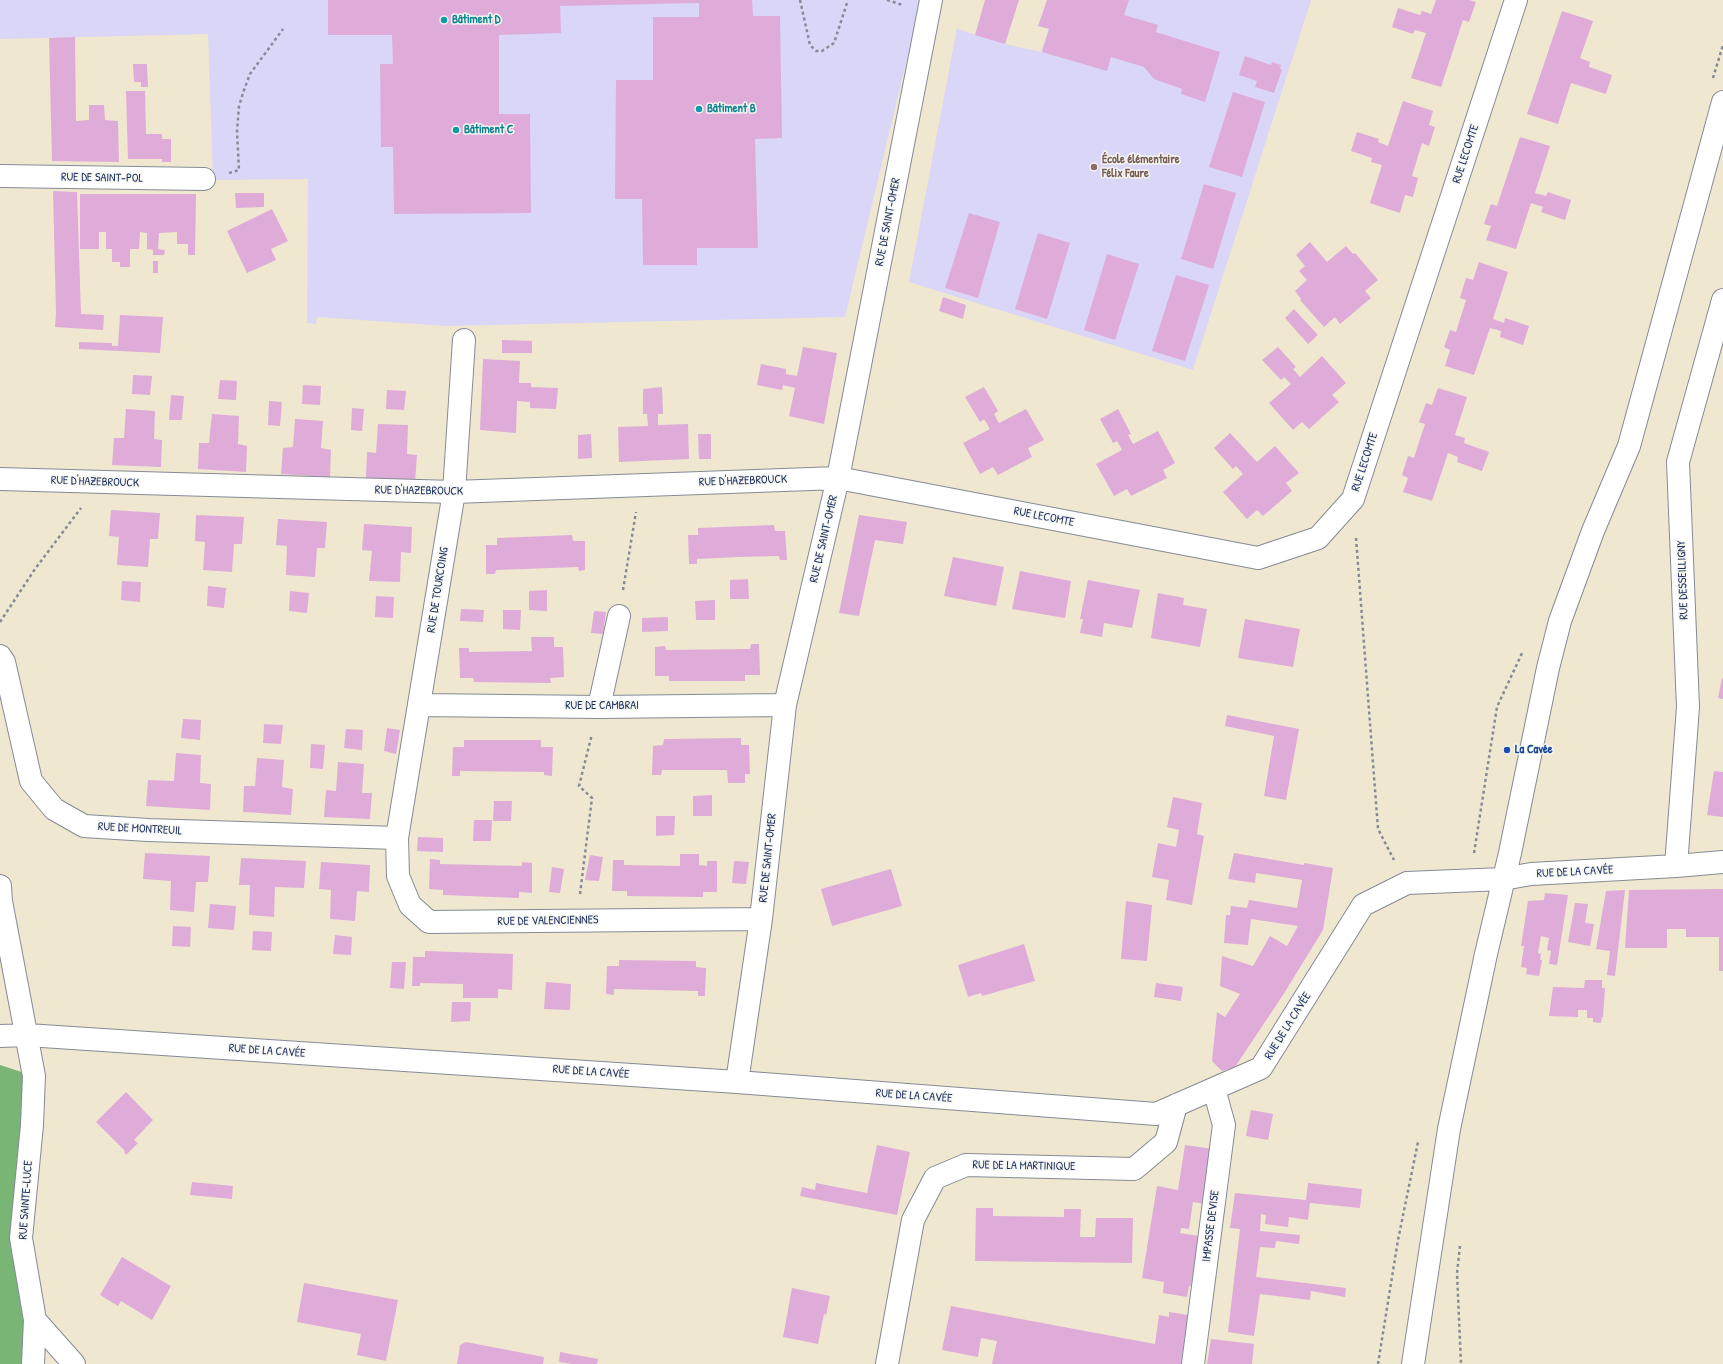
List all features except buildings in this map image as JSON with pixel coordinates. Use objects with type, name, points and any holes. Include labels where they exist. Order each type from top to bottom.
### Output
[{"type":"street","name":"RUE DE SAINT-OMER","points":[[737,1082],[761,919],[785,705],[838,478],[931,0]]},
{"type":"street","name":"RUE LECOMTE","points":[[838,478],[1258,558],[1318,538],[1353,499],[1516,0]]},
{"type":"street","points":[[1413,1364],[1449,1128],[1560,621],[1593,531],[1629,446],[1723,102]]},
{"type":"street","name":"RUE DE SAINT-POL","points":[[0,176],[204,179]]},
{"type":"street","name":"RUE DESSEILLIGNY","points":[[1676,866],[1688,708],[1678,462],[1723,300]]},
{"type":"street","name":"RUE DE TOURCOING","points":[[397,838],[454,492],[464,340]]},
{"type":"street","name":"RUE D'HAZEBROUCK","points":[[0,479],[454,492],[838,478]]},
{"type":"street","points":[[600,707],[619,616]]},
{"type":"street","name":"RUE DE MONTREUIL","points":[[0,656],[4,662],[31,781],[54,809],[84,826],[156,830],[397,838]]},
{"type":"street","name":"RUE DE CAMBRAI","points":[[420,705],[600,707],[785,705]]},
{"type":"street","name":"RUE DE VALENCIENNES","points":[[397,838],[398,876],[410,905],[429,922],[761,919]]},
{"type":"street","name":"RUE DE LA CAVÉE","points":[[0,1036],[27,1035],[737,1082],[1156,1114],[1261,1068],[1363,905],[1407,883],[1503,879],[1532,874],[1723,862]]},
{"type":"street","name":"RUE SAINTE-LUCE","points":[[0,886],[1,901],[27,1035],[34,1083],[32,1125],[21,1238],[35,1320],[33,1364]]},
{"type":"street","name":"IMPASSE DEVISE","points":[[1193,1364],[1224,1125],[1214,1089]]},
{"type":"street","name":"RUE DE LA MARTINIQUE","points":[[887,1364],[913,1220],[935,1178],[966,1165],[1134,1169],[1166,1142],[1176,1105]]},
{"type":"street","points":[[35,1320],[74,1364]]},
{"type":"path","points":[[800,0],[810,45],[816,50],[822,51],[834,43],[848,0]]},
{"type":"path","points":[[204,179],[238,170],[239,106],[244,90],[250,74],[283,29]]},
{"type":"path","points":[[1712,81],[1723,45]]},
{"type":"path","points":[[0,622],[35,569],[100,482]]},
{"type":"path","points":[[619,616],[640,485]]},
{"type":"path","points":[[1353,499],[1378,829],[1407,883]]},
{"type":"path","points":[[1474,858],[1497,706],[1523,650]]},
{"type":"path","points":[[576,921],[592,798],[579,786],[600,707]]},
{"type":"path","points":[[1461,1244],[1457,1273],[1461,1364]]},
{"type":"shaded area","points":[[0,0],[921,0],[845,317],[447,326],[317,317],[316,324],[307,323],[308,179],[213,180],[208,34],[0,39]]},
{"type":"shaded area","name":"École élémentaire Félix Faure","points":[[1058,0],[1311,0],[1193,370],[909,282],[957,28],[1005,44],[1041,52]]},
{"type":"green space","points":[[0,1065],[34,1076],[21,1238],[33,1364],[0,1364]]},
{"type":"place","name":"Bâtiment D","points":[[444,20]]},
{"type":"place","name":"Bâtiment B","points":[[699,109]]},
{"type":"place","name":"Bâtiment C","points":[[456,130]]},
{"type":"place","name":"École élémentaire Félix Faure","points":[[1094,167]]},
{"type":"place","name":"La Cavée","points":[[1507,750]]}]
